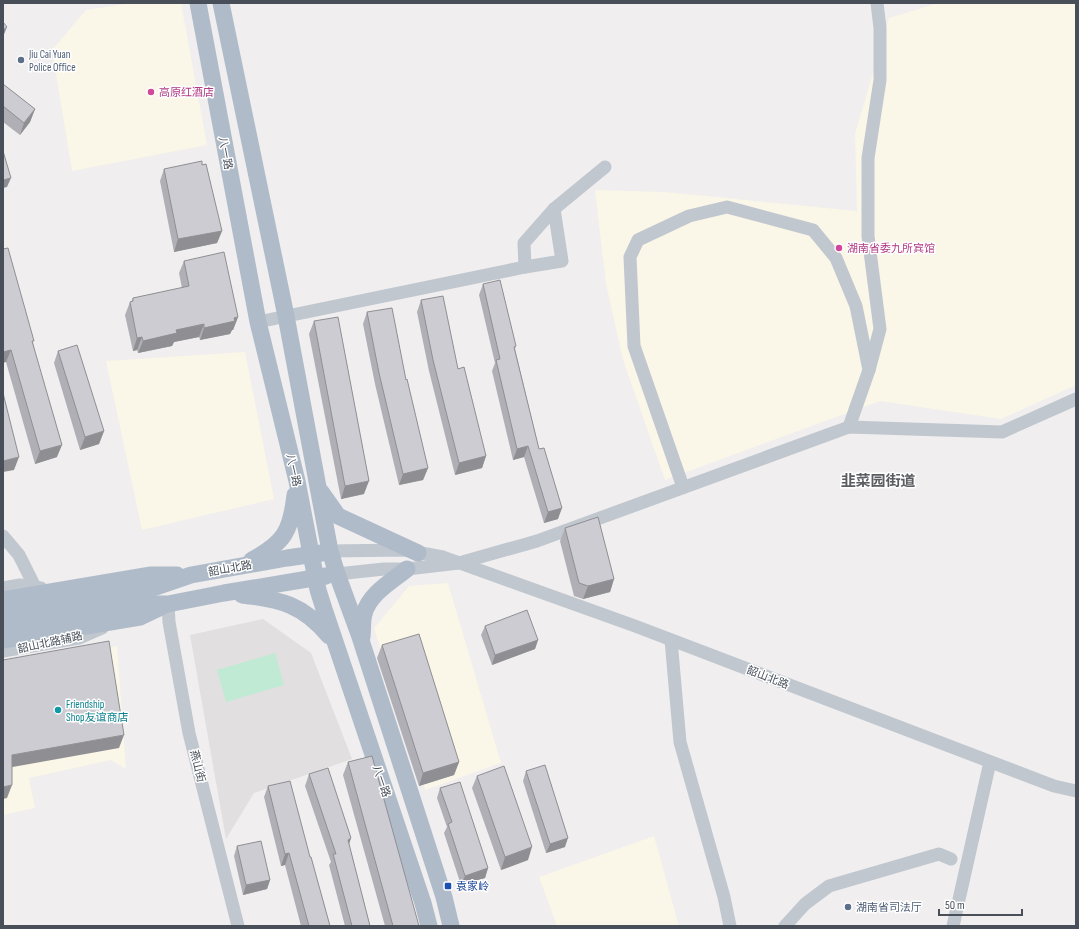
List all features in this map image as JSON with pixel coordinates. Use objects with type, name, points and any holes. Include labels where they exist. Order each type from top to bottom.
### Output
[{"type":"main road","name":"八一路","points":[[198,3],[258,322],[297,481],[316,578],[324,609],[423,903],[429,926]]},
{"type":"main road","name":"八一路","points":[[221,3],[286,316],[330,551],[362,643],[444,897],[451,926]]},
{"type":"main road","points":[[242,566],[266,552],[281,539],[288,530],[292,520],[297,481]]},
{"type":"main road","points":[[318,488],[338,516],[418,553]]},
{"type":"main road","name":"韶山北路","points":[[3,614],[153,588],[192,575],[330,551]]},
{"type":"main road","points":[[362,643],[364,614],[369,602],[377,593],[407,570]]},
{"type":"main road","name":"韶山北路","points":[[3,627],[138,604],[168,604],[337,574]]},
{"type":"main road","points":[[3,600],[28,592],[59,590],[152,575],[192,575]]},
{"type":"main road","points":[[224,593],[267,598],[289,604],[313,618],[330,636],[337,649]]},
{"type":"main road","points":[[3,640],[140,617],[168,604]]},
{"type":"street","points":[[849,426],[869,370],[880,329],[868,236],[868,158],[880,80],[880,28],[877,3]]},
{"type":"street","points":[[524,267],[524,243],[554,209],[605,167]]},
{"type":"street","points":[[683,487],[634,346],[630,258],[638,240],[690,216],[727,208],[813,230],[836,258],[856,306],[869,370]]},
{"type":"street","points":[[258,322],[524,267],[562,261],[554,209]]},
{"type":"street","points":[[459,563],[536,541],[849,426],[1002,432],[1076,400]]},
{"type":"street","points":[[3,536],[19,555],[28,592]]},
{"type":"street","name":"韶山北路","points":[[330,551],[405,550],[443,557],[671,640],[1054,786],[1076,791]]},
{"type":"street","name":"韶山北路","points":[[337,574],[384,569],[407,570],[459,563]]},
{"type":"street","points":[[3,588],[20,585],[28,592]]},
{"type":"street","name":"燕山街","points":[[168,604],[169,622],[189,733],[238,926]]},
{"type":"street","name":"韶山北路辅路","points":[[3,651],[79,638],[117,621]]},
{"type":"street","points":[[671,640],[680,742],[724,897],[730,926]]},
{"type":"street","points":[[953,926],[990,762]]},
{"type":"street","points":[[785,926],[805,904],[829,886],[939,854],[951,859]]},
{"type":"shaded area","points":[[132,3],[181,3],[207,145],[72,171],[52,50],[86,10]]},
{"type":"shaded area","name":"湖南省委九所宾馆","points":[[938,3],[1076,3],[1076,385],[1001,419],[880,401],[665,480],[623,360],[606,284],[595,190],[664,192],[857,211],[855,134],[889,18]]},
{"type":"shaded area","points":[[245,352],[274,499],[142,530],[106,361]]},
{"type":"shaded area","points":[[448,583],[501,763],[425,790],[374,628],[409,586]]},
{"type":"shaded area","points":[[263,619],[311,653],[352,759],[254,793],[226,839],[190,635]]},
{"type":"shaded area","name":"Friendship Shop友谊商店","points":[[117,646],[126,769],[111,760],[29,778],[35,808],[3,815],[3,669]]},
{"type":"shaded area","points":[[654,836],[679,926],[557,926],[539,877]]},
{"type":"green space","points":[[275,653],[284,685],[226,702],[217,670]]},
{"type":"building","points":[[3,22],[7,27],[3,30]]},
{"type":"building","points":[[3,84],[35,109],[24,123],[3,106]]},
{"type":"building","points":[[3,151],[11,178],[3,180]]},
{"type":"building","points":[[202,161],[202,165],[206,164],[222,231],[178,239],[164,169]]},
{"type":"building","points":[[8,248],[34,341],[32,341],[62,445],[40,451],[11,350],[3,352],[3,249]]},
{"type":"building","points":[[224,252],[238,317],[234,318],[235,321],[204,328],[204,324],[176,330],[177,333],[143,341],[142,337],[137,338],[130,302],[133,301],[133,298],[189,286],[184,261]]},
{"type":"building","points":[[500,280],[516,346],[514,347],[539,449],[544,448],[562,508],[548,512],[528,446],[517,449],[496,360],[500,359],[483,284]]},
{"type":"building","points":[[443,296],[458,369],[464,367],[486,456],[459,463],[433,360],[421,300]]},
{"type":"building","points":[[392,308],[406,380],[407,379],[428,468],[403,474],[379,373],[367,312]]},
{"type":"building","points":[[338,317],[369,481],[345,486],[314,321]]},
{"type":"building","points":[[77,345],[104,431],[85,437],[58,351]]},
{"type":"building","points":[[3,393],[19,457],[3,461]]},
{"type":"building","points":[[598,517],[614,579],[588,586],[579,583],[565,528]]},
{"type":"building","points":[[527,610],[538,640],[495,655],[485,626]]},
{"type":"building","points":[[419,634],[459,762],[423,773],[382,645]]},
{"type":"building","name":"Friendship Shop友谊商店","points":[[109,641],[124,735],[12,755],[12,785],[3,787],[3,660]]},
{"type":"building","points":[[372,756],[419,926],[393,926],[348,762]]},
{"type":"building","points":[[545,765],[568,838],[550,844],[526,771]]},
{"type":"building","points":[[504,766],[532,847],[505,857],[477,776]]},
{"type":"building","points":[[328,768],[351,838],[348,840],[370,926],[352,926],[333,854],[336,854],[309,774]]},
{"type":"building","points":[[290,781],[330,926],[309,926],[289,853],[285,854],[268,786]]},
{"type":"building","points":[[460,782],[488,868],[465,876],[448,824],[452,822],[440,788]]},
{"type":"building","points":[[261,841],[270,880],[246,885],[237,846]]},
{"type":"place","name":"Jiu Cai Yuan Police Office","points":[[21,60]]},
{"type":"place","name":"高原红酒店","points":[[151,92]]},
{"type":"place","name":"湖南省委九所宾馆","points":[[839,248]]},
{"type":"place","name":"Friendship Shop友谊商店","points":[[58,710]]},
{"type":"place","name":"袁家岭","points":[[448,886]]},
{"type":"place","name":"湖南省司法厅","points":[[848,907]]},
{"type":"district","name":"韭菜园街道","points":[[878,481]]}]
